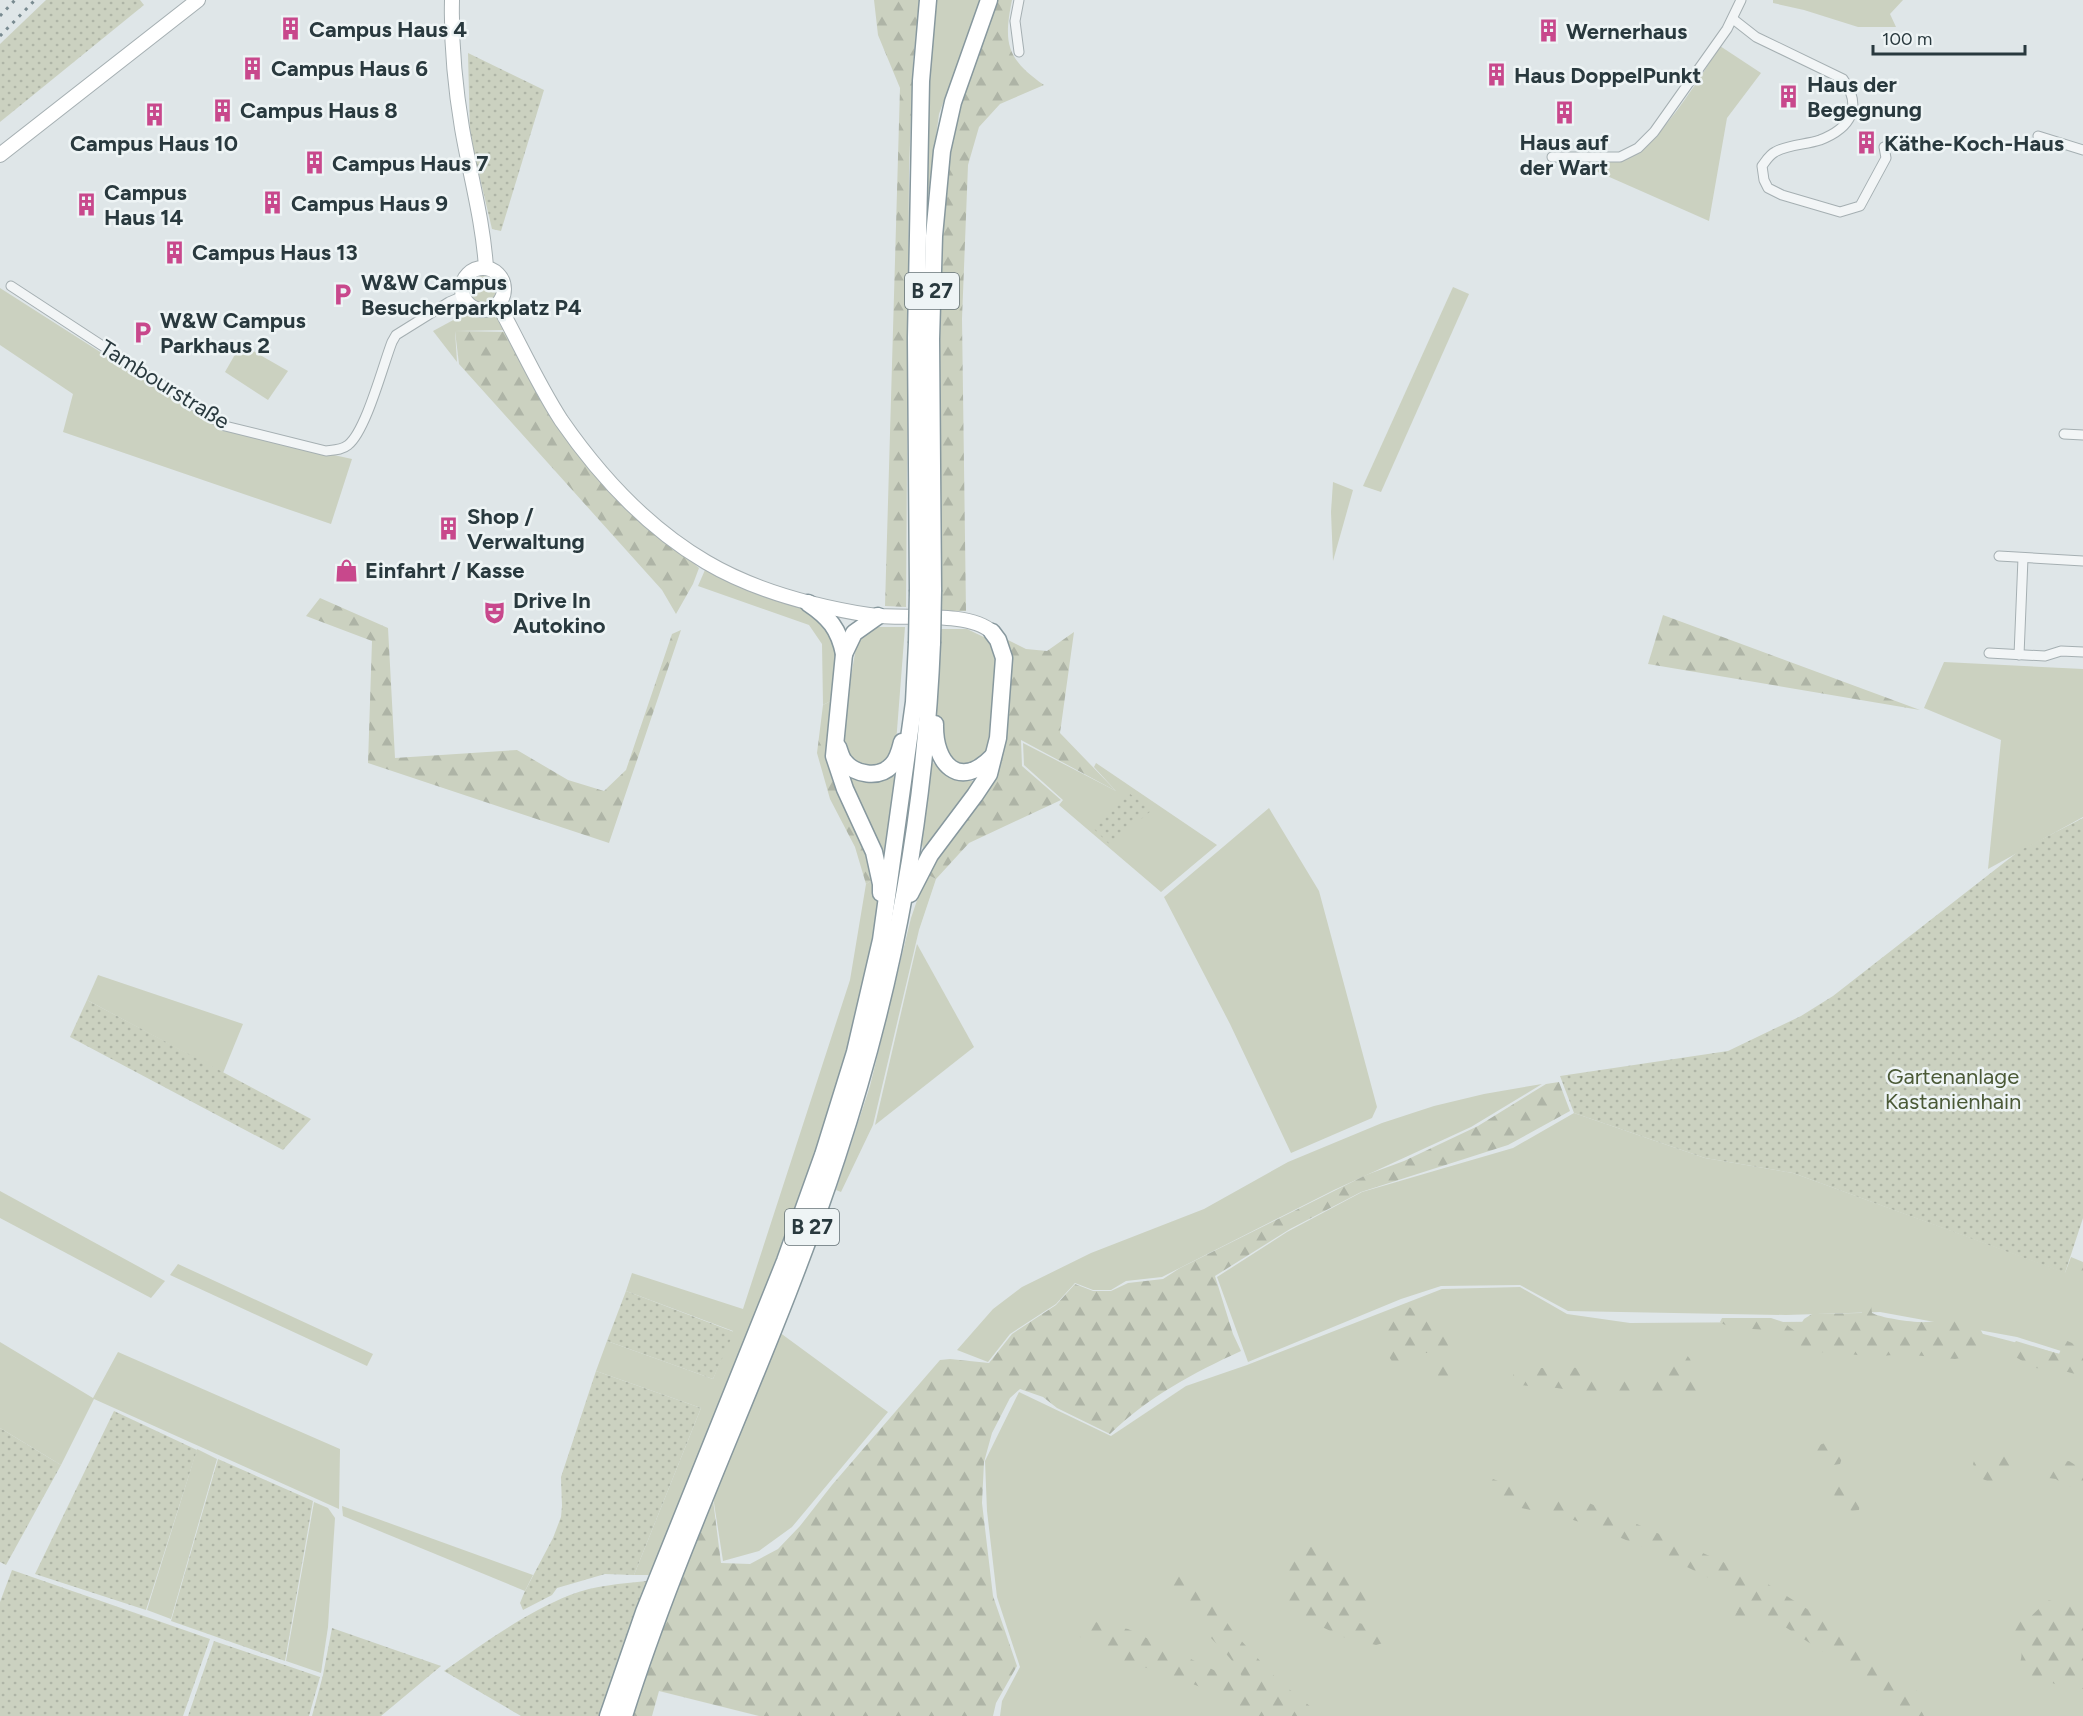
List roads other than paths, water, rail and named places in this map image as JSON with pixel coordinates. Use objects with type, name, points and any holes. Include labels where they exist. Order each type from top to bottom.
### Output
[{"type":"highway","name":"B 27","points":[[925,590],[917,327],[921,81],[928,0]]},
{"type":"highway","name":"B 27","points":[[682,1535],[794,1278],[837,1158],[867,1061],[903,907],[921,787],[934,236],[942,151],[953,102],[989,0]]},
{"type":"highway","name":"B 27","points":[[808,603],[825,615],[842,642],[844,654],[834,756],[845,789],[874,852],[881,884],[881,940]]},
{"type":"highway","name":"B 27","points":[[844,654],[854,633],[878,616]]},
{"type":"highway","name":"B 27","points":[[903,907],[930,855],[989,774],[998,738],[1004,658],[998,640],[992,632]]},
{"type":"highway","name":"B 27","points":[[922,703],[935,717],[937,747],[942,760],[951,768],[963,774],[974,771],[984,766],[993,756]]},
{"type":"highway","name":"B 27","points":[[835,739],[843,759],[851,767],[864,774],[886,770],[898,756],[906,717],[922,703]]},
{"type":"highway","name":"B 27","points":[[608,1716],[682,1535],[785,1261],[823,1155],[855,1052],[881,940],[922,703]]},
{"type":"highway","name":"B 27","points":[[624,1716],[651,1614]]},
{"type":"main road","points":[[0,155],[198,0]]},
{"type":"main road","points":[[452,0],[462,126],[481,219],[486,268]]},
{"type":"main road","points":[[479,268],[486,268],[493,270],[502,279],[504,293],[498,304],[492,308],[478,309],[472,307],[463,296],[463,282],[467,275],[479,268]]},
{"type":"main road","points":[[498,304],[561,419],[586,454],[629,501],[661,531],[684,548],[708,563],[772,591],[808,603],[878,616],[969,620],[992,632]]},
{"type":"street","points":[[1019,0],[1015,21],[1019,52]]},
{"type":"street","points":[[1552,157],[1620,157],[1638,148],[1654,132],[1733,20],[1741,0]]},
{"type":"street","points":[[1733,20],[1756,37],[1843,79],[1853,98],[1851,116],[1846,124],[1835,133],[1820,140],[1787,147],[1772,154],[1762,166],[1768,188],[1782,195],[1840,212],[1860,206],[1886,158],[1884,147]]},
{"type":"street","points":[[2038,136],[2083,150]]},
{"type":"street","name":"Tambourstraße","points":[[11,286],[225,426],[326,451],[340,450],[347,446],[358,432],[396,336],[449,302],[463,296]]},
{"type":"street","points":[[2064,434],[2083,435]]},
{"type":"street","points":[[1999,556],[2083,561]]},
{"type":"street","points":[[2019,655],[2023,558]]},
{"type":"street","points":[[1989,653],[2045,656],[2061,651],[2083,652]]},
{"type":"railway","points":[[0,16],[15,0]]},
{"type":"railway","points":[[0,36],[35,0]]},
{"type":"place","name":"Campus Haus 4","points":[[291,29]]},
{"type":"place","name":"Wernerhaus","points":[[1548,31]]},
{"type":"place","name":"Campus Haus 6","points":[[253,68]]},
{"type":"place","name":"Haus DoppelPunkt","points":[[1496,75]]},
{"type":"place","name":"Haus der Begegnung","points":[[1789,97]]},
{"type":"place","name":"Campus Haus 8","points":[[222,110]]},
{"type":"place","name":"Haus auf der Wart","points":[[1564,113]]},
{"type":"place","name":"Campus Haus 10","points":[[154,114]]},
{"type":"place","name":"Käthe-Koch-Haus","points":[[1866,143]]},
{"type":"place","name":"Campus Haus 7","points":[[314,163]]},
{"type":"place","name":"Campus Haus 9","points":[[273,203]]},
{"type":"place","name":"Campus Haus 14","points":[[86,205]]},
{"type":"place","name":"Campus Haus 13","points":[[174,252]]},
{"type":"place","name":"W&W Campus Besucherparkplatz P4","points":[[343,295]]},
{"type":"place","name":"W&W Campus Parkhaus 2","points":[[142,333]]},
{"type":"place","name":"Shop / Verwaltung","points":[[449,529]]},
{"type":"place","name":"Einfahrt / Kasse","points":[[347,570]]},
{"type":"place","name":"Drive In Autokino","points":[[495,613]]},
{"type":"park label","name":"Gartenanlage Kastanienhain","points":[[1953,1088]]}]
